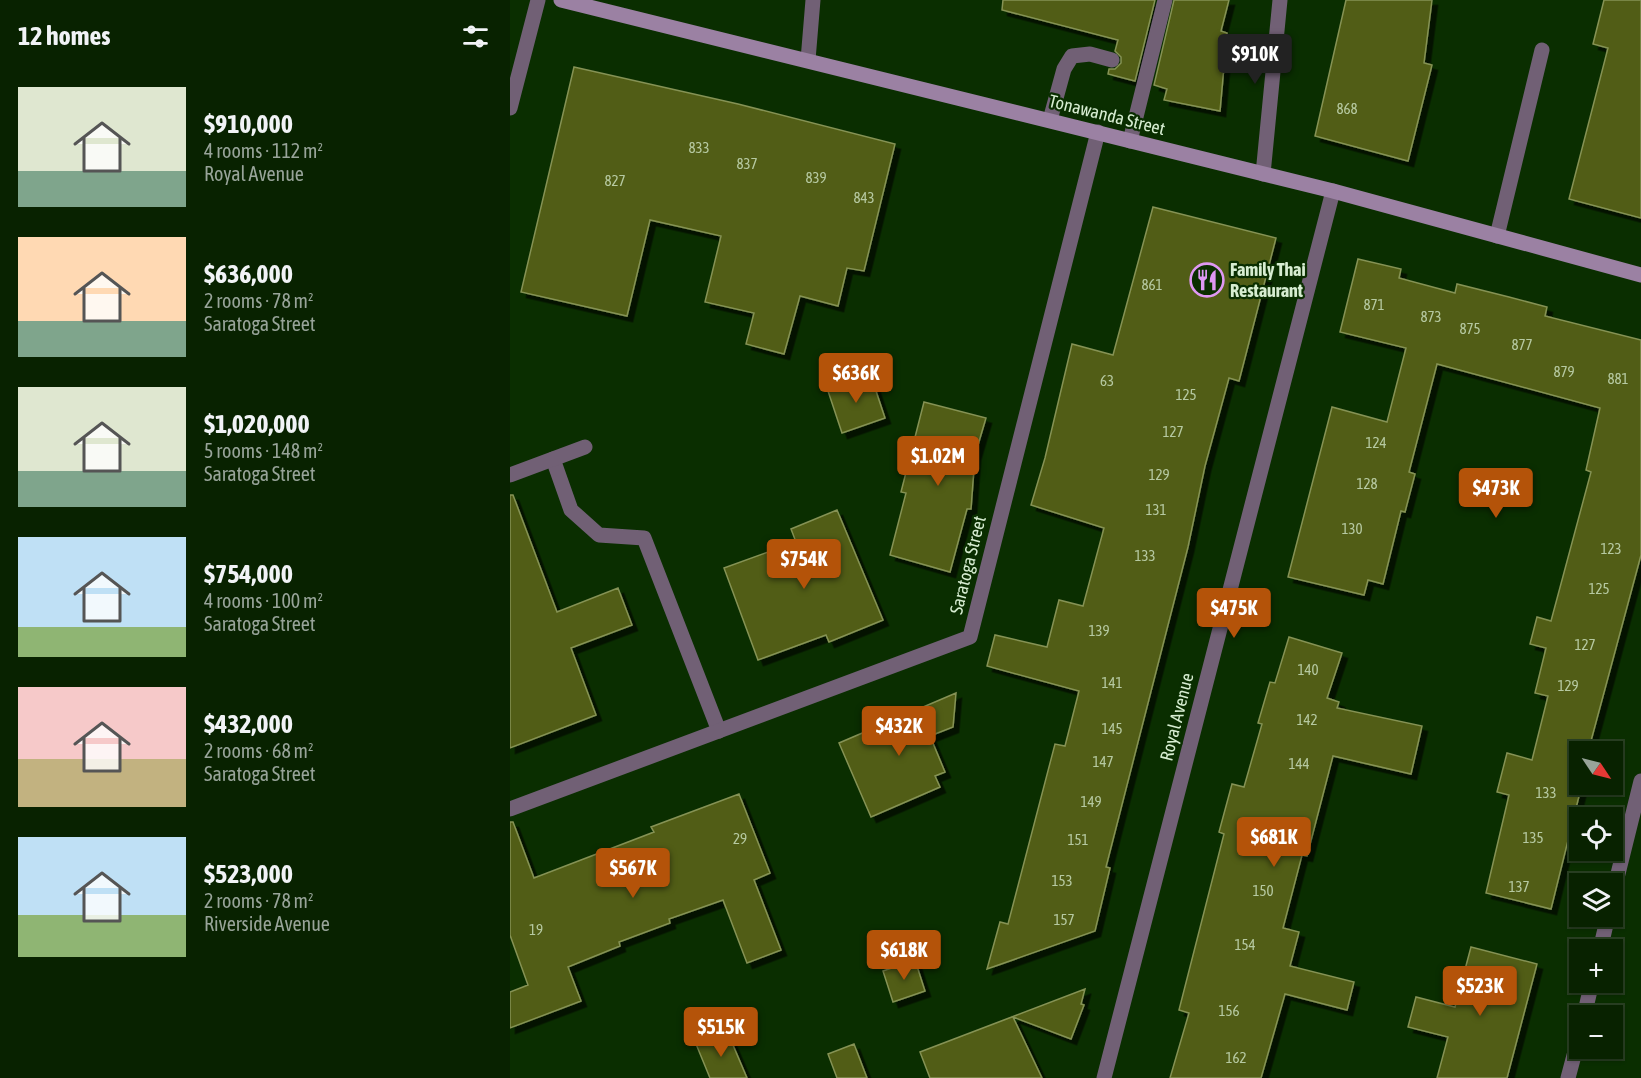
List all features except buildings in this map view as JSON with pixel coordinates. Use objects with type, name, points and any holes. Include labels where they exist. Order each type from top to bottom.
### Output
[{"type":"street","points":[[510,108],[538,0]]},
{"type":"street","name":"Tonawanda Street","points":[[561,0],[1333,191],[1641,275]]},
{"type":"street","points":[[808,60],[813,0]]},
{"type":"street","points":[[1130,141],[1141,68],[1165,0]]},
{"type":"street","points":[[1263,174],[1280,0]]},
{"type":"street","points":[[1497,236],[1542,50]]},
{"type":"street","points":[[1050,120],[1061,77],[1072,56],[1090,54],[1112,60]]},
{"type":"street","name":"Saratoga Street","points":[[510,809],[970,637],[1098,132]]},
{"type":"street","name":"Royal Avenue","points":[[1104,1078],[1333,191]]},
{"type":"street","points":[[510,475],[585,447]]},
{"type":"street","points":[[553,459],[571,510],[599,535],[644,538],[719,731]]},
{"type":"street","points":[[1618,873],[1641,781]]},
{"type":"street","points":[[1569,1078],[1574,1059]]},
{"type":"place","name":"Family Thai Restaurant","points":[[1207,280]]}]
